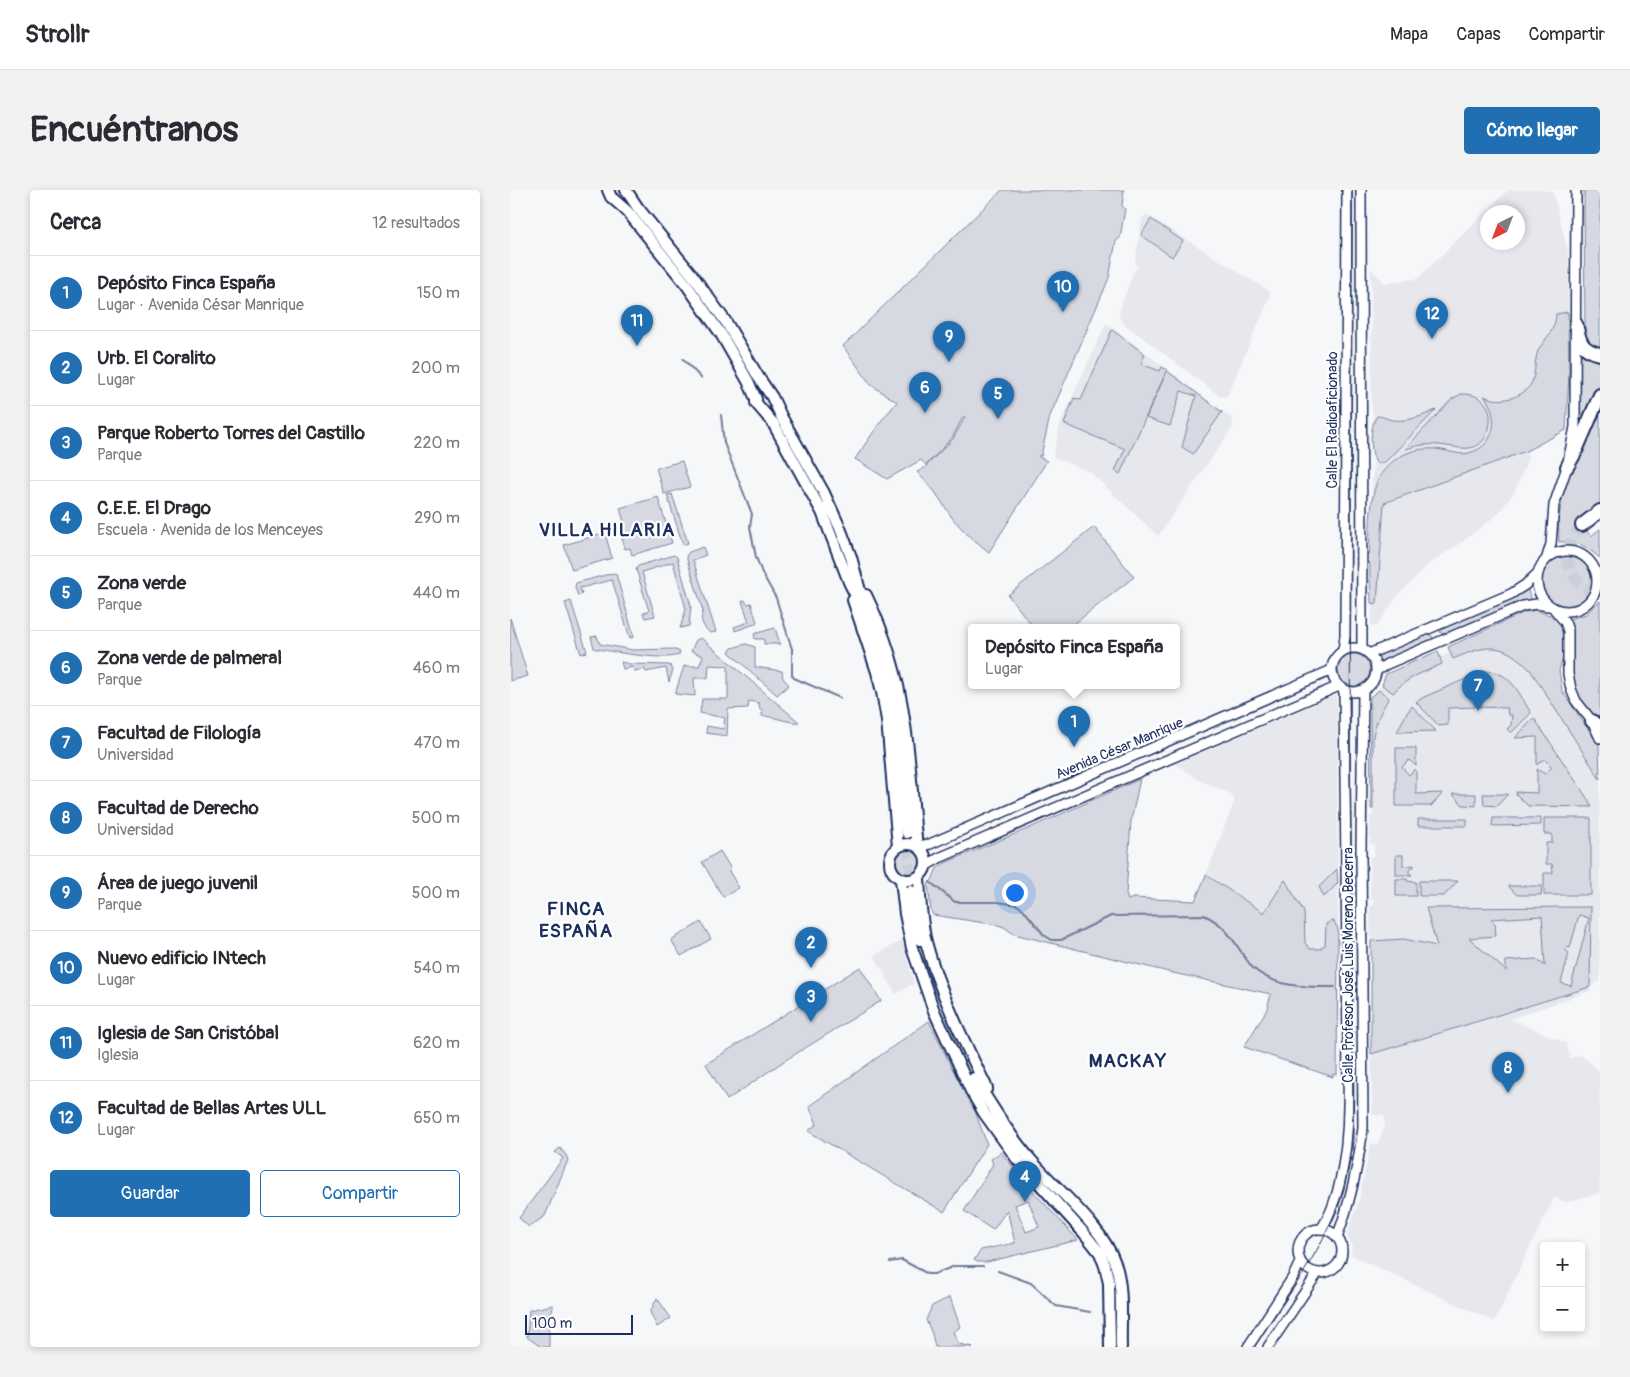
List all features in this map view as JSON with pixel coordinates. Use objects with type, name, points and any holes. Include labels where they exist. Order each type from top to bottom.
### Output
[{"type":"highway","points":[[1576,324],[1584,348],[1600,354]]},
{"type":"highway","points":[[1567,467],[1600,395]]},
{"type":"highway","points":[[1600,511],[1584,528],[1600,522]]},
{"type":"main road","points":[[611,194],[622,201],[626,198],[627,191]]},
{"type":"main road","points":[[627,191],[710,298],[726,322],[771,397],[824,493],[840,528],[874,609],[896,678],[905,720],[917,846]]},
{"type":"main road","points":[[611,194],[639,226],[707,312],[748,381],[756,403],[772,424],[822,512],[853,591],[867,618]]},
{"type":"main road","points":[[756,399],[759,394],[764,392],[771,397],[772,406],[767,410],[762,409]]},
{"type":"main road","points":[[837,551],[882,692],[898,846]]},
{"type":"main road","points":[[851,557],[867,618],[884,666],[894,713],[907,833]]},
{"type":"main road","points":[[911,844],[917,846],[926,855],[927,865],[924,873],[919,878],[907,881],[901,880],[892,872],[890,862],[892,853],[898,846],[911,844]]},
{"type":"main road","points":[[919,878],[926,943],[954,1018],[1006,1126]]},
{"type":"main road","points":[[901,880],[909,937],[934,1011],[971,1091],[984,1113],[1029,1174],[1084,1233],[1100,1254],[1109,1283],[1110,1347]]},
{"type":"main road","points":[[911,890],[916,928],[922,948],[950,1024],[996,1129]]},
{"type":"main road","points":[[974,1078],[1030,1159],[1098,1232],[1110,1251],[1120,1280],[1121,1347]]},
{"type":"street","name":"Calle El Radioaficionado","points":[[1343,650],[1345,626],[1348,190]]},
{"type":"street","name":"Calle El Radioaficionado","points":[[1361,190],[1365,652]]},
{"type":"street","points":[[1547,557],[1551,544],[1554,505],[1567,467],[1575,427],[1576,190]]},
{"type":"street","points":[[1376,671],[1387,664],[1523,606],[1537,604],[1552,608],[1566,612],[1578,610],[1588,604],[1597,593],[1597,584],[1596,566],[1575,552],[1560,551],[1547,557],[1540,565],[1536,583],[1542,600],[1552,608],[1565,622],[1568,631],[1568,674],[1571,689],[1576,701],[1596,725],[1600,738]]},
{"type":"street","points":[[1365,652],[1510,594],[1525,585],[1537,574]]},
{"type":"street","points":[[1351,648],[1365,652],[1374,662],[1376,671],[1372,682],[1363,690],[1350,691],[1341,687],[1334,678],[1332,670],[1334,658],[1343,650],[1351,648]]},
{"type":"street","name":"Avenida César Manrique","points":[[917,846],[930,844],[1332,670]]},
{"type":"street","name":"Avenida César Manrique","points":[[927,865],[1203,743],[1341,687]]},
{"type":"street","name":"Calle Profesor José Luis Moreno Becerra","points":[[1321,1229],[1335,1202],[1344,1166],[1348,1107],[1341,687]]},
{"type":"street","name":"Calle Profesor José Luis Moreno Becerra","points":[[1337,1237],[1357,1172],[1363,1128],[1361,858],[1363,690]]},
{"type":"street","points":[[1197,729],[1203,743]]},
{"type":"street","points":[[1063,787],[1069,801]]},
{"type":"street","points":[[1321,1229],[1337,1237],[1342,1246],[1342,1253],[1340,1261],[1335,1268],[1327,1273],[1317,1274],[1306,1269],[1300,1262],[1298,1251],[1300,1241],[1305,1234],[1312,1230],[1321,1229]]},
{"type":"street","points":[[1248,1347],[1300,1262]]},
{"type":"street","points":[[1268,1347],[1317,1274]]},
{"type":"shaded area","points":[[1002,190],[1124,190],[1122,206],[1125,209],[1120,238],[1116,241],[1109,278],[1050,416],[1041,456],[1039,455],[1039,457],[1047,461],[989,552],[967,534],[953,519],[935,492],[917,472],[923,469],[953,439],[965,417],[963,417],[952,438],[926,465],[921,460],[887,479],[855,459],[881,421],[897,402],[871,385],[843,346]]},
{"type":"shaded area","points":[[1508,190],[1550,190],[1553,193],[1568,251],[1569,373],[1566,430],[1526,451],[1528,459],[1515,491],[1499,513],[1465,540],[1429,564],[1400,593],[1376,627],[1370,625],[1372,614],[1371,502],[1374,458],[1372,438],[1374,421],[1371,402],[1371,269],[1385,283],[1417,279],[1480,217],[1480,250],[1525,250],[1525,205],[1493,205]]},
{"type":"shaded area","points":[[1584,190],[1600,190],[1600,349],[1594,347],[1585,335]]},
{"type":"shaded area","points":[[1147,215],[1269,291],[1270,297],[1227,396],[1221,397],[1123,323],[1119,317],[1133,273],[1138,267],[1135,264],[1142,218]]},
{"type":"shaded area","points":[[1151,219],[1183,241],[1172,257],[1141,235]]},
{"type":"shaded area","points":[[1568,312],[1569,373],[1566,430],[1526,451],[1384,503],[1377,604],[1371,603],[1370,519],[1375,487],[1380,476],[1392,462],[1415,450],[1433,449],[1464,454],[1480,448],[1487,442],[1491,436],[1493,420],[1489,403],[1484,396],[1497,399],[1511,398],[1518,396],[1528,388],[1532,382],[1538,351],[1554,325],[1556,314]]},
{"type":"shaded area","points":[[1106,323],[1233,419],[1233,427],[1158,536],[1090,472],[1053,457],[1060,424]]},
{"type":"shaded area","points":[[1112,330],[1145,354],[1141,364],[1160,371],[1162,367],[1167,370],[1120,474],[1115,471],[1125,449],[1064,424],[1074,398],[1081,400]]},
{"type":"shaded area","points":[[1579,347],[1600,359],[1600,386],[1579,435]]},
{"type":"shaded area","points":[[1167,371],[1222,412],[1193,454],[1182,447],[1196,396],[1181,391],[1170,426],[1146,418]]},
{"type":"shaded area","points":[[1461,394],[1477,397],[1485,403],[1488,409],[1490,418],[1489,428],[1480,443],[1468,448],[1430,445],[1406,448],[1452,399]]},
{"type":"shaded area","points":[[1600,407],[1600,504],[1579,522],[1591,536],[1600,529],[1600,558],[1577,543],[1559,542],[1559,519],[1566,484]]},
{"type":"shaded area","points":[[1436,410],[1385,462],[1378,464],[1375,461],[1371,438],[1374,421],[1377,416],[1392,420],[1404,420]]},
{"type":"shaded area","points":[[682,461],[690,487],[664,494],[656,468]]},
{"type":"shaded area","points":[[672,494],[688,543],[683,545],[667,495]]},
{"type":"shaded area","points":[[658,497],[672,543],[632,555],[630,548],[625,549],[618,524],[624,522],[620,508]]},
{"type":"shaded area","points":[[1094,527],[1134,577],[1074,624],[1031,624],[1008,595]]},
{"type":"shaded area","points":[[605,533],[612,558],[572,570],[564,545]]},
{"type":"shaded area","points":[[703,547],[706,555],[693,560],[716,632],[710,633],[702,623],[703,611],[686,556],[689,552]]},
{"type":"shaded area","points":[[674,555],[677,557],[691,606],[689,626],[680,628],[686,609],[673,562],[642,572],[655,616],[645,618],[643,613],[649,611],[636,569],[638,566]]},
{"type":"shaded area","points":[[1567,556],[1577,558],[1585,563],[1590,571],[1592,581],[1590,591],[1585,599],[1577,604],[1567,606],[1557,604],[1549,599],[1544,591],[1542,581],[1544,571],[1549,563],[1557,558]]},
{"type":"shaded area","points":[[613,573],[616,574],[634,637],[630,638],[612,580],[580,588],[582,594],[578,596],[575,587],[576,583]]},
{"type":"shaded area","points":[[1528,590],[1529,599],[1445,635],[1440,632],[1441,627]]},
{"type":"shaded area","points":[[745,600],[747,604],[751,603],[757,622],[735,631],[734,627],[749,622],[742,601]]},
{"type":"shaded area","points":[[571,601],[587,652],[581,654],[565,603]]},
{"type":"shaded area","points":[[1600,601],[1600,724],[1583,705],[1574,685],[1568,621],[1569,619],[1586,614]]},
{"type":"shaded area","points":[[1535,610],[1550,615],[1562,627],[1563,658],[1559,670],[1562,691],[1599,745],[1600,779],[1531,671],[1521,661],[1512,654],[1495,648],[1476,650],[1453,659],[1448,647],[1525,612]]},
{"type":"shaded area","points":[[510,618],[528,676],[510,681]]},
{"type":"shaded area","points":[[1506,621],[1560,689],[1600,754],[1600,982],[1595,982],[1595,985],[1590,987],[1590,991],[1510,1019],[1566,1043],[1570,1058],[1581,1055],[1600,1071],[1600,1193],[1567,1202],[1554,1198],[1496,1319],[1493,1321],[1351,1255],[1352,1246],[1347,1234],[1359,1200],[1371,1143],[1377,1145],[1385,1127],[1384,1115],[1372,1115],[1370,906],[1373,906],[1374,899],[1370,899],[1370,857],[1374,856],[1374,844],[1370,843],[1370,816],[1373,816],[1373,809],[1371,809],[1370,697],[1380,688],[1386,674],[1438,651],[1440,657],[1450,653],[1448,647]]},
{"type":"shaded area","points":[[775,628],[780,644],[764,644],[764,639],[755,639],[754,634]]},
{"type":"shaded area","points":[[1427,633],[1433,639],[1383,662],[1379,661],[1379,654]]},
{"type":"shaded area","points":[[597,636],[600,644],[633,650],[673,649],[680,652],[679,655],[672,657],[662,657],[597,649],[594,648],[591,637]]},
{"type":"shaded area","points":[[701,638],[799,722],[762,716],[762,709],[760,710],[759,703],[749,701],[748,708],[728,709],[727,736],[706,733],[707,726],[723,729],[725,718],[700,713],[702,699],[728,699],[728,666],[709,665],[708,678],[694,678],[695,696],[675,694],[684,666],[699,666],[703,656],[691,651],[696,640]]},
{"type":"shaded area","points":[[746,644],[755,647],[755,667],[782,671],[783,678],[789,685],[777,695],[729,652],[732,648]]},
{"type":"shaded area","points":[[1438,651],[1442,664],[1409,679],[1393,693],[1382,685],[1386,674]]},
{"type":"shaded area","points":[[1354,654],[1360,655],[1365,659],[1369,664],[1369,676],[1365,681],[1360,685],[1354,686],[1348,685],[1343,681],[1339,676],[1338,670],[1339,664],[1343,659],[1348,655]]},
{"type":"shaded area","points":[[621,662],[670,665],[673,670],[669,682],[666,668],[646,672],[645,669],[634,671],[633,667],[623,669]]},
{"type":"shaded area","points":[[1484,671],[1501,675],[1513,684],[1531,713],[1511,733],[1507,729],[1511,725],[1512,715],[1508,715],[1507,708],[1479,707],[1485,700],[1477,693],[1470,700],[1475,707],[1448,708],[1448,725],[1439,726],[1416,702],[1424,697]]},
{"type":"shaded area","points":[[1379,690],[1389,698],[1379,716],[1373,736],[1373,809],[1371,809],[1370,697]]},
{"type":"shaded area","points":[[1335,695],[1337,697],[1338,949],[1310,949],[1305,943],[1304,912],[1285,880],[1264,913],[1206,875],[1234,798],[1231,794],[1201,781],[1175,764]]},
{"type":"shaded area","points":[[1412,706],[1436,731],[1397,732]]},
{"type":"shaded area","points":[[1534,718],[1592,807],[1528,806],[1516,794],[1516,792],[1537,793],[1537,769],[1545,774],[1552,767],[1544,759],[1537,765],[1537,737],[1515,738]]},
{"type":"shaded area","points":[[1396,748],[1416,748],[1416,766],[1409,760],[1402,767],[1409,775],[1416,770],[1416,794],[1443,793],[1431,806],[1396,806]]},
{"type":"shaded area","points":[[1140,779],[1131,821],[1126,894],[1128,900],[1133,898],[1195,901],[1206,875],[1264,913],[1285,880],[1304,912],[1305,943],[1310,949],[1319,949],[1325,945],[1326,924],[1333,920],[1338,929],[1337,1075],[1333,1074],[1333,1077],[1244,1047],[1269,1006],[1271,994],[1173,973],[1014,934],[998,925],[933,915],[928,884],[932,880],[937,868]]},
{"type":"shaded area","points":[[1452,794],[1476,794],[1476,806],[1463,805]]},
{"type":"shaded area","points":[[1483,794],[1508,794],[1497,806],[1484,805]]},
{"type":"shaded area","points":[[1493,818],[1541,818],[1541,825],[1492,826]]},
{"type":"shaded area","points":[[1544,818],[1591,818],[1591,895],[1544,895],[1544,873],[1553,873],[1552,864],[1546,864],[1546,843],[1552,843],[1552,834],[1544,834]]},
{"type":"shaded area","points":[[1418,819],[1467,819],[1467,826],[1418,826]]},
{"type":"shaded area","points":[[908,847],[914,848],[922,856],[922,868],[914,876],[908,877],[902,876],[894,868],[893,862],[894,856],[902,848]]},
{"type":"shaded area","points":[[720,851],[731,869],[729,871],[739,888],[723,897],[702,862]]},
{"type":"shaded area","points":[[1396,855],[1403,855],[1403,866],[1414,865],[1409,870],[1409,873],[1412,875],[1396,875]]},
{"type":"shaded area","points":[[1337,869],[1338,883],[1324,897],[1319,887]]},
{"type":"shaded area","points":[[1396,879],[1407,879],[1407,881],[1416,882],[1416,896],[1396,896]]},
{"type":"shaded area","points":[[1419,881],[1458,881],[1444,896],[1419,896]]},
{"type":"shaded area","points":[[1508,886],[1542,886],[1541,895],[1517,895]]},
{"type":"shaded area","points":[[1591,907],[1590,987],[1371,1054],[1371,941],[1404,939],[1437,946],[1426,908]],"holes":[[[1579,915],[1589,918],[1571,986],[1561,983],[1569,953],[1565,950],[1567,947],[1570,948]],[[1542,916],[1545,966],[1536,959],[1506,961],[1506,971],[1469,938],[1496,936],[1495,923],[1491,919]]]},
{"type":"shaded area","points":[[701,922],[711,939],[681,956],[671,940]]},
{"type":"shaded area","points":[[902,940],[914,983],[896,994],[874,956]]},
{"type":"shaded area","points":[[860,967],[881,1001],[781,1063],[727,1100],[706,1064]]},
{"type":"shaded area","points":[[929,1021],[957,1078],[962,1076],[987,1144],[944,1212],[808,1131],[817,1124],[809,1106]]},
{"type":"shaded area","points":[[560,1148],[568,1160],[545,1216],[529,1227],[519,1218],[563,1158],[555,1152]]},
{"type":"shaded area","points":[[1001,1152],[1030,1188],[1078,1240],[987,1262],[974,1260],[981,1250],[1015,1243],[1007,1210],[993,1230],[964,1211],[993,1164],[991,1159]],"holes":[[[1028,1200],[1039,1227],[1026,1232],[1015,1205]]]},
{"type":"shaded area","points":[[950,1297],[960,1327],[953,1332],[959,1344],[973,1347],[935,1347],[926,1320],[932,1306]]},
{"type":"shaded area","points":[[657,1298],[671,1318],[657,1327],[650,1312]]},
{"type":"shaded area","points":[[553,1305],[549,1320],[549,1347],[541,1347],[527,1337],[529,1310]]},
{"type":"waterway","points":[[683,359],[701,378]]},
{"type":"waterway","points":[[721,415],[724,443],[752,514],[750,527],[756,557],[762,573],[776,598],[792,649],[792,675],[794,678],[840,698]]},
{"type":"waterway","points":[[930,882],[955,902],[998,902],[1017,905],[1023,909],[1044,935],[1052,940],[1061,940],[1111,916],[1204,915],[1222,927],[1252,967],[1262,975],[1281,983],[1292,985],[1335,987]]},
{"type":"waterway","points":[[890,1262],[902,1260],[928,1274],[934,1274],[955,1266],[983,1266]]},
{"type":"waterway","points":[[998,1271],[1031,1283],[1056,1306],[1090,1312]]},
{"type":"tunnel","points":[[1582,525],[1574,535],[1569,546],[1569,565],[1579,583],[1600,596]]},
{"type":"tunnel","points":[[907,833],[911,891]]},
{"type":"tram line","points":[[1254,1347],[1317,1250],[1329,1226],[1340,1200],[1348,1172],[1353,1142],[1350,764],[1352,190]]},
{"type":"place","name":"Nuevo edificio INtech","points":[[1063,312]]},
{"type":"place","name":"Facultad de Bellas Artes ULL","points":[[1432,339]]},
{"type":"place","name":"Iglesia de San Cristóbal","points":[[637,346]]},
{"type":"place","name":"Área de juego juvenil","points":[[949,362]]},
{"type":"place","name":"Zona verde de palmeral","points":[[925,413]]},
{"type":"place","name":"Zona verde","points":[[998,419]]},
{"type":"place","name":"Facultad de Filología","points":[[1478,711]]},
{"type":"place","name":"Depósito Finca España","points":[[1074,747]]},
{"type":"place","name":"Urb. El Coralito","points":[[811,968]]},
{"type":"place","name":"Parque Roberto Torres del Castillo","points":[[811,1022]]},
{"type":"place","name":"Facultad de Derecho","points":[[1508,1093]]},
{"type":"place","name":"C.E.E. El Drago","points":[[1025,1202]]},
{"type":"district","name":"VILLA HILARIA","points":[[607,529]]},
{"type":"district","name":"FINCA ESPAÑA","points":[[576,919]]},
{"type":"district","name":"MACKAY","points":[[1128,1060]]}]
